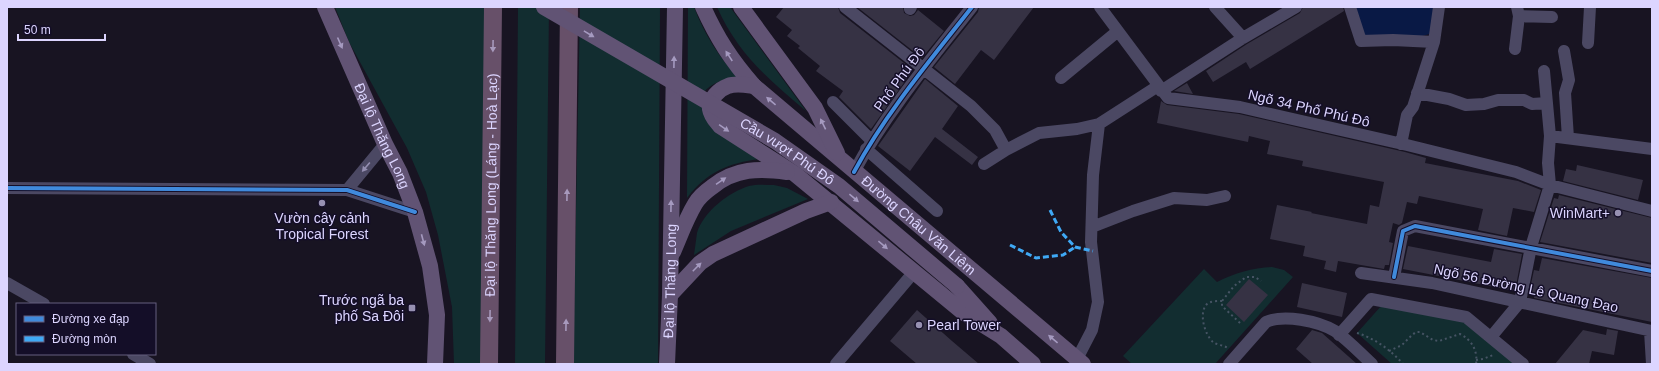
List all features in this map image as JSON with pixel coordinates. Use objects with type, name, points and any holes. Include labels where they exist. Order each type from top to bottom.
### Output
[{"type":"highway","name":"Đại lộ Thăng Long (Láng - Hoà Lạc)","points":[[489,364],[493,7]]},
{"type":"highway","points":[[565,364],[569,7]]},
{"type":"main road","name":"Đại lộ Thăng Long","points":[[325,7],[416,212],[430,266],[437,315],[435,364]]},
{"type":"main road","name":"Cầu vượt Phú Đô","points":[[544,7],[776,141],[839,186],[957,286],[1001,336]]},
{"type":"main road","name":"Đại lộ Thăng Long","points":[[667,364],[670,295],[675,7]]},
{"type":"main road","name":"Đường Châu Văn Liêm","points":[[703,7],[714,31],[732,61],[754,86],[854,172],[1080,361]]},
{"type":"main road","points":[[741,7],[815,108],[840,159]]},
{"type":"main road","points":[[754,86],[730,85],[720,90],[713,98],[710,109],[713,117],[720,126],[795,174],[831,202],[964,313],[1001,336],[1033,364]]},
{"type":"main road","points":[[670,259],[694,205],[700,196],[727,176],[749,170],[772,170],[795,174]]},
{"type":"main road","points":[[670,295],[700,263],[713,254],[806,211],[831,202]]},
{"type":"street","points":[[845,7],[971,106],[995,130],[1006,150]]},
{"type":"street","name":"Ngõ 34 Phố Phú Đô","points":[[1100,7],[1168,98],[1240,107],[1401,144],[1516,172],[1550,186],[1652,211]]},
{"type":"street","points":[[1215,7],[1243,38]]},
{"type":"street","points":[[984,164],[1006,150],[1039,133],[1077,129],[1098,124],[1296,7]]},
{"type":"street","points":[[1350,7],[1361,41],[1393,40],[1434,42]]},
{"type":"street","points":[[1401,144],[1406,115],[1413,106],[1434,42],[1440,7]]},
{"type":"street","points":[[1588,43],[1590,7]]},
{"type":"street","name":"Phố Phú Đô","points":[[854,172],[869,145],[966,10]]},
{"type":"street","points":[[1515,49],[1518,11],[1552,17]]},
{"type":"street","points":[[1060,78],[1118,31]]},
{"type":"street","points":[[1564,51],[1569,80],[1565,93],[1568,138]]},
{"type":"street","points":[[1491,337],[1520,302],[1531,247],[1550,186],[1548,163],[1550,136],[1544,71]]},
{"type":"street","points":[[1417,93],[1449,99],[1466,105],[1484,104],[1498,100],[1524,100],[1532,104],[1547,103]]},
{"type":"street","points":[[833,102],[869,145],[937,211]]},
{"type":"street","points":[[1080,361],[1092,330],[1098,302],[1092,227],[1093,175],[1098,124]]},
{"type":"street","points":[[1550,136],[1652,149]]},
{"type":"street","points":[[347,190],[385,144]]},
{"type":"street","points":[[7,188],[347,190],[416,212]]},
{"type":"street","points":[[1092,227],[1132,211],[1174,198],[1207,200],[1225,196]]},
{"type":"street","points":[[1394,277],[1403,231],[1415,226],[1652,271]]},
{"type":"street","points":[[836,364],[914,272]]},
{"type":"street","name":"Ngõ 56 Đường Lê Quang Đạo","points":[[1361,273],[1437,284],[1651,331]]},
{"type":"street","points":[[7,283],[42,303]]},
{"type":"street","points":[[1340,333],[1371,299],[1466,317],[1523,364]]},
{"type":"street","points":[[1233,360],[1266,322],[1272,319],[1284,318],[1323,325],[1340,333],[1372,364]]},
{"type":"street","points":[[1651,331],[1652,364]]},
{"type":"street","points":[[135,355],[150,364]]},
{"type":"path","points":[[1233,360],[1226,347],[1217,344],[1209,337],[1204,324],[1203,311],[1205,306],[1211,302],[1222,300],[1238,283],[1246,277],[1255,277],[1261,281]]},
{"type":"path","points":[[1222,300],[1222,306],[1240,323]]},
{"type":"path","points":[[1390,351],[1402,345],[1416,332],[1420,332],[1433,340],[1439,341],[1460,334],[1465,337],[1474,347],[1476,364]]},
{"type":"path","points":[[1340,333],[1357,333],[1367,336],[1390,351],[1403,364]]},
{"type":"path","points":[[1476,360],[1488,358],[1504,348]]},
{"type":"green space","points":[[335,7],[488,7],[482,364],[454,364],[452,307],[438,235],[426,192],[407,148],[349,42]]},
{"type":"green space","points":[[518,7],[549,7],[545,364],[515,364]]},
{"type":"green space","points":[[580,7],[660,7],[658,364],[573,364]]},
{"type":"green space","points":[[688,7],[694,7],[702,27],[713,45],[738,78],[719,82],[710,86],[703,93],[760,159],[738,163],[719,170],[702,182],[687,198]]},
{"type":"green space","points":[[717,7],[730,7],[806,111],[755,65],[734,39]]},
{"type":"green space","points":[[774,185],[787,188],[808,199],[731,231],[694,255],[697,233],[700,225],[711,210],[725,198],[741,189],[749,186]]},
{"type":"green space","points":[[1272,267],[1284,270],[1293,277],[1215,364],[1132,364],[1123,356],[1204,269],[1217,282],[1230,276],[1258,268]]},
{"type":"green space","points":[[1382,305],[1466,321],[1517,364],[1392,364],[1357,333]]},
{"type":"water","points":[[1354,7],[1437,7],[1433,33],[1422,36],[1363,36]]},
{"type":"building","points":[[784,7],[838,7],[840,13],[913,70],[871,129],[839,97],[843,91],[816,71],[820,66],[798,48],[800,46],[787,36],[792,30],[776,17]]},
{"type":"building","points":[[857,7],[903,7],[904,13],[910,16],[914,15],[918,10],[944,31],[922,58]]},
{"type":"building","points":[[979,7],[1034,7],[994,60],[981,50],[955,84],[934,67],[978,12]]},
{"type":"building","points":[[1303,7],[1343,7],[1344,11],[1250,69],[1246,62],[1213,82],[1206,71],[1247,44],[1300,13]]},
{"type":"building","points":[[925,79],[958,106],[942,129],[978,157],[972,165],[935,137],[910,171],[878,146]]},
{"type":"building","points":[[1187,83],[1193,94],[1174,91]]},
{"type":"building","points":[[1161,101],[1167,105],[1239,114],[1405,152],[1426,158],[1425,163],[1518,181],[1541,190],[1534,212],[1513,208],[1507,236],[1478,230],[1483,209],[1419,196],[1417,204],[1407,202],[1402,223],[1399,225],[1393,223],[1389,242],[1393,243],[1389,265],[1385,265],[1384,269],[1338,261],[1336,272],[1324,269],[1326,261],[1303,256],[1305,246],[1270,239],[1277,205],[1367,224],[1370,205],[1379,207],[1384,182],[1302,166],[1303,161],[1267,154],[1270,141],[1249,136],[1248,142],[1157,123]]},
{"type":"building","points":[[1577,165],[1643,180],[1638,200],[1563,181],[1566,169],[1576,171]]},
{"type":"building","points":[[1559,195],[1652,218],[1652,263],[1540,242],[1554,198],[1558,199]]},
{"type":"building","points":[[1408,246],[1491,262],[1494,249],[1522,254],[1515,291],[1403,269]]},
{"type":"building","points":[[1542,258],[1652,278],[1652,322],[1534,298],[1535,294],[1529,293],[1534,270],[1539,271]]},
{"type":"building","points":[[1249,279],[1268,295],[1244,322],[1226,305]]},
{"type":"building","points":[[1302,283],[1347,293],[1342,317],[1297,307]]},
{"type":"building","name":"Pearl Tower","points":[[917,310],[979,364],[917,364],[890,341]]},
{"type":"building","points":[[1607,329],[1618,331],[1614,355],[1592,351],[1589,364],[1555,364],[1583,330],[1606,335]]},
{"type":"building","points":[[1312,330],[1322,333],[1357,364],[1313,364],[1296,349]]},
{"type":"marked path","points":[[1050,210],[1061,232],[1075,247],[1093,251]]},
{"type":"marked path","points":[[1010,245],[1036,258],[1063,255],[1075,247]]},
{"type":"cycle path","points":[[854,172],[866,150],[894,108],[972,7]]},
{"type":"cycle path","points":[[7,188],[347,190],[415,212]]},
{"type":"cycle path","points":[[1394,277],[1403,231],[1415,226],[1652,271]]},
{"type":"place","name":"Vườn cây cảnh Tropical Forest","points":[[322,203]]},
{"type":"place","name":"WinMart+","points":[[1618,213]]},
{"type":"place","name":"Trước ngã ba phố Sa Đôi","points":[[412,308]]},
{"type":"place","name":"Pearl Tower","points":[[919,325]]}]
